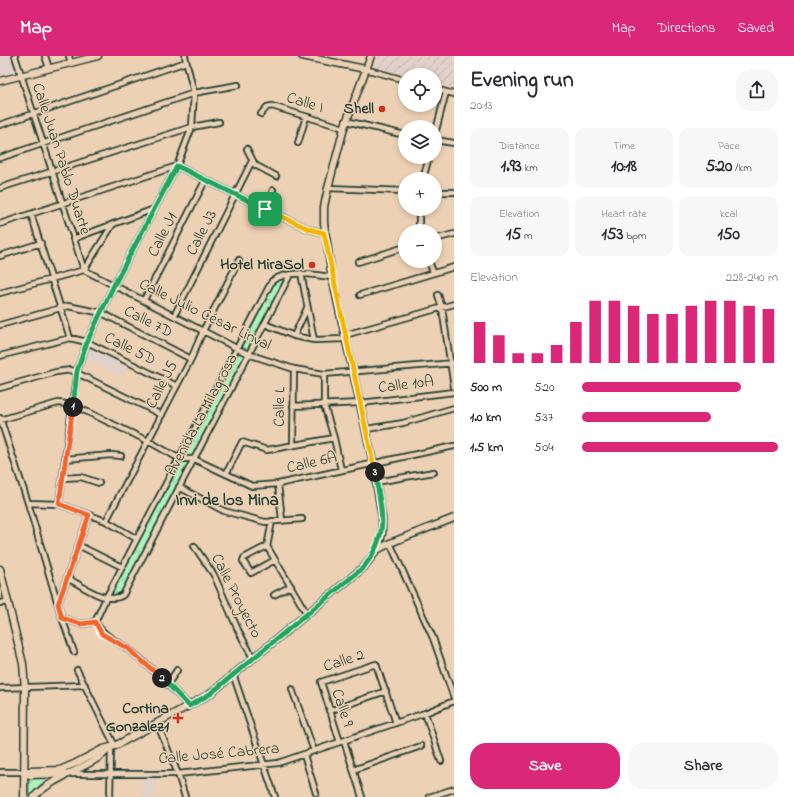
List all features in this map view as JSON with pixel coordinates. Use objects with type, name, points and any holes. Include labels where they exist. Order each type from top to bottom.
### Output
[{"type":"main road","points":[[0,81],[98,56]]},
{"type":"main road","points":[[302,56],[365,69]]},
{"type":"main road","points":[[34,797],[48,784],[98,758],[111,747],[210,694],[364,567],[377,550],[382,534],[382,517],[373,463],[367,429],[332,277],[324,233],[324,207],[328,188],[346,121],[371,56]]},
{"type":"main road","points":[[377,550],[390,543],[454,518]]},
{"type":"main road","points":[[0,569],[22,664],[25,689],[24,797]]},
{"type":"main road","points":[[24,772],[60,770],[103,749],[111,747]]},
{"type":"main road","name":"Calle José Cabrera","points":[[24,772],[30,775],[67,774]]},
{"type":"street","name":"Calle Juan Pablo Duarte","points":[[15,56],[84,270]]},
{"type":"street","points":[[45,56],[49,68]]},
{"type":"street","points":[[69,56],[71,63]]},
{"type":"street","points":[[59,504],[77,371],[87,342],[114,285],[177,166],[192,127],[194,93],[185,56]]},
{"type":"street","points":[[0,125],[186,62]]},
{"type":"street","points":[[365,69],[398,78]]},
{"type":"street","points":[[0,158],[194,93],[238,85]]},
{"type":"street","points":[[442,91],[454,94]]},
{"type":"street","points":[[439,120],[446,92]]},
{"type":"street","name":"Calle I","points":[[261,114],[267,107],[272,106],[344,128]]},
{"type":"street","points":[[298,143],[306,117]]},
{"type":"street","points":[[346,121],[398,133]]},
{"type":"street","points":[[0,188],[192,127],[219,122]]},
{"type":"street","points":[[442,141],[454,143]]},
{"type":"street","points":[[246,149],[255,164],[276,176]]},
{"type":"street","name":"Calle J3","points":[[174,316],[252,161]]},
{"type":"street","points":[[0,224],[177,166],[265,209],[309,229],[324,233]]},
{"type":"street","name":"Calle J1","points":[[144,300],[205,181]]},
{"type":"street","points":[[328,188],[398,191]]},
{"type":"street","points":[[265,209],[273,190]]},
{"type":"street","points":[[442,192],[454,192]]},
{"type":"street","points":[[73,239],[154,208]]},
{"type":"street","points":[[31,214],[70,338]]},
{"type":"street","points":[[0,293],[84,270],[113,224]]},
{"type":"street","points":[[442,237],[454,234]]},
{"type":"street","points":[[0,256],[41,243]]},
{"type":"street","points":[[358,262],[398,249]]},
{"type":"street","name":"Calle J5","points":[[106,521],[191,359],[203,331],[239,260]]},
{"type":"street","points":[[360,295],[433,272],[454,267]]},
{"type":"street","points":[[432,268],[433,272]]},
{"type":"street","name":"Calle Julio César Linval","points":[[84,270],[248,354],[294,369],[324,374],[452,364]]},
{"type":"street","points":[[301,273],[314,340]]},
{"type":"street","name":"Avenida La Milagrosa","points":[[95,622],[137,538],[180,459],[272,281],[277,277],[301,273],[332,277]]},
{"type":"street","name":"Avenida La Milagrosa","points":[[106,598],[117,598],[123,594],[290,275]]},
{"type":"street","points":[[438,295],[442,308],[452,364],[454,387]]},
{"type":"street","points":[[265,324],[294,336],[314,340],[345,337],[454,304]]},
{"type":"street","name":"Calle 7D","points":[[0,325],[68,306],[102,313],[191,359]]},
{"type":"street","points":[[294,336],[308,308]]},
{"type":"street","name":"Calle 5D","points":[[0,356],[70,338],[87,342],[177,386]]},
{"type":"street","name":"Calle L","points":[[293,445],[294,369]]},
{"type":"street","points":[[0,388],[60,371],[77,371],[162,415]]},
{"type":"street","points":[[324,374],[324,405],[334,438],[340,470]]},
{"type":"street","name":"Calle 10A","points":[[293,406],[361,403],[454,392]]},
{"type":"street","points":[[74,652],[62,618],[28,502],[0,419],[58,403],[73,405],[148,441],[180,459]]},
{"type":"street","points":[[367,429],[403,423],[454,408]]},
{"type":"street","points":[[226,474],[241,444],[245,442],[264,450],[334,438]]},
{"type":"street","name":"Calle 6A","points":[[180,459],[194,459],[252,486],[278,484],[454,446]]},
{"type":"street","points":[[65,459],[121,456]]},
{"type":"street","points":[[376,482],[434,472]]},
{"type":"street","points":[[62,478],[82,477],[99,483]]},
{"type":"street","points":[[278,484],[282,520]]},
{"type":"street","points":[[179,487],[224,511],[265,522],[302,519]]},
{"type":"street","points":[[28,502],[59,504],[106,521],[137,538]]},
{"type":"street","points":[[58,604],[80,546],[89,515]]},
{"type":"street","points":[[272,521],[267,547],[307,614]]},
{"type":"street","points":[[390,543],[433,638],[454,700]]},
{"type":"street","points":[[80,546],[122,568]]},
{"type":"street","name":"Calle Proyecto","points":[[194,546],[214,575],[243,641],[253,658]]},
{"type":"street","points":[[267,547],[244,558],[249,572],[251,573],[275,560]]},
{"type":"street","points":[[68,578],[106,598]]},
{"type":"street","points":[[274,595],[291,586]]},
{"type":"street","points":[[0,603],[8,602]]},
{"type":"street","points":[[62,618],[81,624],[95,622],[102,634],[127,648],[168,684],[189,706]]},
{"type":"street","name":"Calle 2","points":[[320,683],[376,664],[386,691]]},
{"type":"street","points":[[77,670],[85,685],[111,747],[110,797]]},
{"type":"street","points":[[168,684],[177,670]]},
{"type":"street","points":[[233,674],[275,797]]},
{"type":"street","name":"Calle 9","points":[[320,683],[329,711],[353,770],[362,797]]},
{"type":"street","points":[[0,688],[25,689],[85,685]]},
{"type":"street","points":[[292,689],[314,751]]},
{"type":"street","points":[[329,711],[386,691],[396,723]]},
{"type":"street","name":"Calle José Cabrera","points":[[67,774],[178,774],[264,766],[304,755],[342,742],[425,713],[454,700]]},
{"type":"street","points":[[425,713],[441,761]]},
{"type":"street","points":[[157,723],[178,774],[185,797]]},
{"type":"street","points":[[353,770],[421,746]]},
{"type":"street","points":[[304,755],[316,793]]},
{"type":"street","name":"Calle José Cabrera","points":[[0,772],[24,772]]},
{"type":"street","points":[[429,797],[454,789]]},
{"type":"shaded area","points":[[0,56],[11,56],[16,72],[0,76]]},
{"type":"shaded area","points":[[379,56],[454,56],[454,88],[442,85],[442,68],[398,68],[398,73],[374,68]]},
{"type":"shaded area","points":[[88,347],[127,367],[122,376],[81,358]]},
{"type":"shaded area","points":[[142,778],[156,778],[156,797],[142,797]]},
{"type":"green space","points":[[278,280],[284,280],[121,593],[116,596],[111,594],[274,283]]},
{"type":"green space","points":[[29,777],[47,778],[29,796]]},
{"type":"place","name":"Shell","points":[[382,109]]},
{"type":"place","name":"Hotel MiraSol","points":[[312,265]]},
{"type":"place","name":"Cortina Gonzalez1","points":[[178,718]]},
{"type":"district","name":"Invi de los Mina","points":[[227,500]]},
{"type":"route","points":[[177,166],[265,209],[309,229],[324,233],[332,277],[373,463],[382,517],[382,534],[377,550],[364,567],[210,694],[189,706],[168,684],[127,648],[102,634],[95,622],[85,625],[67,621],[62,618],[58,604],[80,546],[89,515],[59,504],[77,371],[87,342],[114,285],[177,166]]}]
